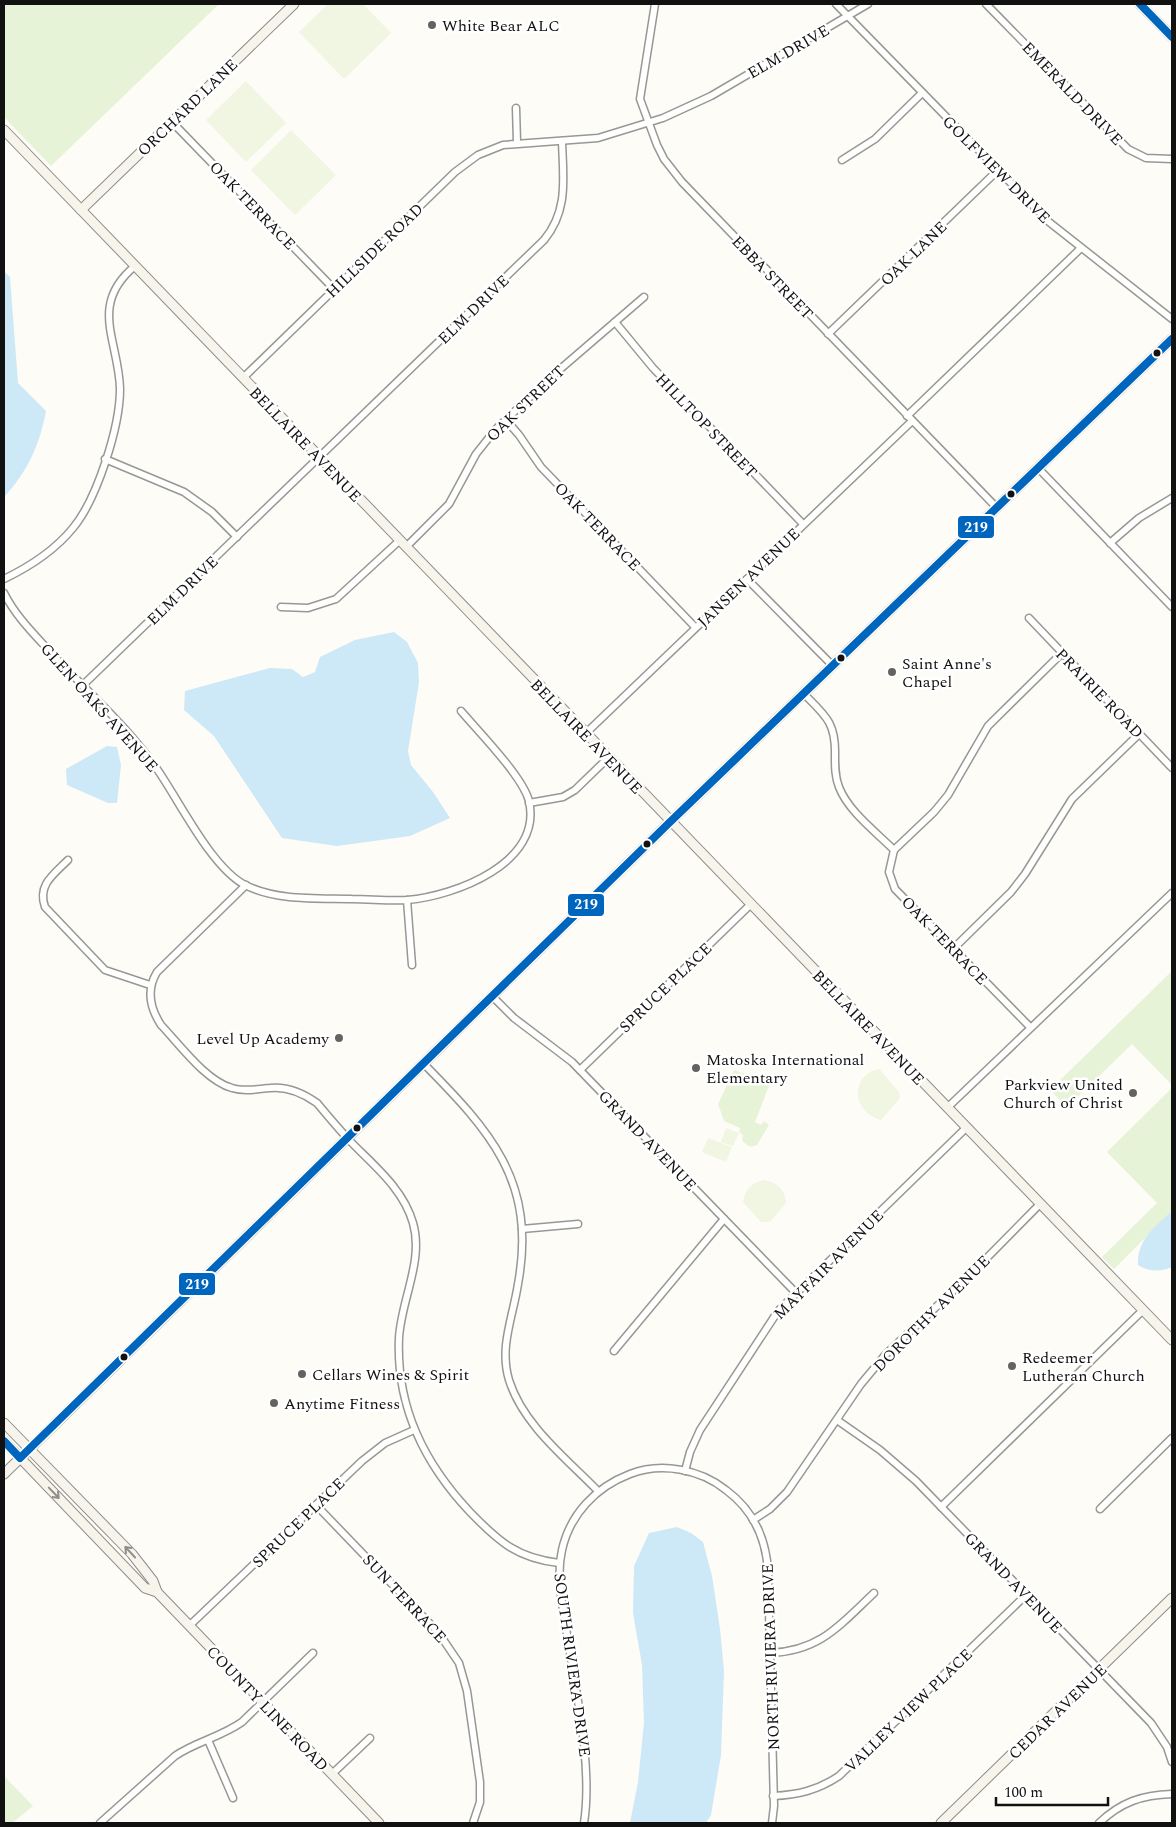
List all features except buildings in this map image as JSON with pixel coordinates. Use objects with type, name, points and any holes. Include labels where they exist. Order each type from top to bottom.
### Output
[{"type":"street","name":"ORCHARD LANE","points":[[81,210],[294,4]]},
{"type":"street","name":"EBBA STREET","points":[[655,4],[640,99],[660,152],[672,171],[997,508]]},
{"type":"street","name":"GOLFVIEW DRIVE","points":[[836,4],[997,171],[1049,222],[1172,319]]},
{"type":"street","name":"ELM DRIVE","points":[[82,686],[551,232],[561,213],[563,201],[562,141],[598,138],[687,108],[711,96],[868,4]]},
{"type":"street","name":"EMERALD DRIVE","points":[[986,4],[1128,149],[1146,158],[1172,159]]},
{"type":"street","points":[[1140,4],[1172,38]]},
{"type":"street","points":[[842,160],[875,139],[922,93]]},
{"type":"street","points":[[516,108],[517,142]]},
{"type":"street","name":"OAK TERRACE","points":[[172,122],[334,289]]},
{"type":"street","name":"BELLAIRE AVENUE","points":[[4,130],[608,758],[1172,1340]]},
{"type":"street","name":"HILLSIDE ROAD","points":[[243,378],[465,163],[490,149],[517,142],[562,141]]},
{"type":"street","name":"OAK LANE","points":[[828,334],[997,171]]},
{"type":"street","name":"JANSEN AVENUE","points":[[585,734],[747,579],[1081,248]]},
{"type":"street","points":[[4,579],[55,546],[75,526],[90,499],[117,422],[120,387],[108,314],[114,291],[127,273],[135,266]]},
{"type":"street","name":"OAK STREET","points":[[281,607],[308,608],[336,599],[449,504],[485,440],[551,377],[644,297]]},
{"type":"street","name":"HILLTOP STREET","points":[[615,322],[653,368],[802,524]]},
{"type":"street","points":[[4,1474],[670,822],[1172,338]]},
{"type":"street","name":"OAK TERRACE","points":[[506,420],[520,435],[541,467],[695,627]]},
{"type":"street","points":[[105,459],[184,492],[212,512],[237,537]]},
{"type":"street","points":[[1038,468],[1172,607]]},
{"type":"street","points":[[1110,543],[1140,518],[1172,498]]},
{"type":"street","points":[[747,579],[833,666]]},
{"type":"street","name":"GLEN OAKS AVENUE","points":[[4,593],[19,618],[145,752],[226,872],[246,885],[260,891],[291,897],[407,900],[467,884],[509,860],[522,844],[529,822],[529,803]]},
{"type":"street","name":"PRAIRIE ROAD","points":[[1029,618],[1172,768]]},
{"type":"street","points":[[804,694],[823,713],[832,727],[836,743],[835,774],[842,795],[894,850],[934,812],[948,795],[988,726],[1062,653]]},
{"type":"street","points":[[461,711],[523,786],[529,803],[563,797],[575,790],[608,758]]},
{"type":"street","points":[[954,948],[1011,892],[1026,874],[1072,799],[1139,734]]},
{"type":"street","name":"OAK TERRACE","points":[[894,850],[889,872],[895,889],[1030,1027]]},
{"type":"street","points":[[68,860],[44,887],[42,900],[48,912],[105,970],[150,986]]},
{"type":"street","points":[[246,885],[162,966],[150,986],[152,1006],[161,1025],[215,1081],[225,1086],[244,1090],[272,1087],[296,1091],[317,1103],[398,1192],[414,1226],[416,1253],[401,1318],[399,1355],[405,1403],[414,1430],[422,1448],[444,1482],[492,1534],[512,1550],[524,1556],[559,1563]]},
{"type":"street","points":[[948,1108],[1030,1027],[1172,893]]},
{"type":"street","points":[[407,900],[412,965]]},
{"type":"street","name":"SPRUCE PLACE","points":[[580,1070],[750,905]]},
{"type":"street","name":"GRAND AVENUE","points":[[492,996],[514,1018],[560,1050],[796,1293]]},
{"type":"street","points":[[423,1063],[466,1108],[492,1140],[509,1174],[522,1229],[521,1268],[506,1336],[509,1379],[517,1399],[528,1417],[598,1491]]},
{"type":"street","name":"MAYFAIR AVENUE","points":[[685,1471],[690,1452],[700,1430],[767,1326],[796,1293],[966,1128]]},
{"type":"street","name":"DOROTHY AVENUE","points":[[754,1520],[779,1501],[836,1420],[886,1354],[970,1275],[1040,1204]]},
{"type":"street","points":[[614,1351],[724,1219]]},
{"type":"street","points":[[522,1229],[578,1224]]},
{"type":"street","points":[[941,1507],[1144,1310]]},
{"type":"street","name":"GRAND AVENUE","points":[[836,1420],[898,1464],[941,1507],[1156,1729],[1167,1747],[1172,1762]]},
{"type":"street","points":[[4,1423],[132,1554],[154,1581],[156,1592]]},
{"type":"street","name":"SPRUCE PLACE","points":[[189,1626],[373,1451],[414,1430]]},
{"type":"street","points":[[1100,1509],[1172,1438]]},
{"type":"street","points":[[4,1441],[145,1588],[156,1592]]},
{"type":"street","name":"SOUTH RIVIERA DRIVE","points":[[584,1823],[587,1791],[586,1765],[560,1588],[559,1563],[564,1543],[571,1524],[588,1501],[598,1491],[619,1478],[645,1470],[685,1471]]},
{"type":"street","name":"NORTH RIVIERA DRIVE","points":[[685,1471],[712,1481],[725,1488],[736,1498],[754,1520],[760,1533],[767,1559],[773,1796],[772,1823]]},
{"type":"street","name":"SUN TERRACE","points":[[316,1504],[438,1632],[459,1663],[467,1691],[480,1782],[480,1802],[472,1823]]},
{"type":"street","name":"COUNTY LINE ROAD","points":[[156,1592],[379,1823]]},
{"type":"street","points":[[770,1653],[792,1652],[815,1644],[834,1631],[874,1593]]},
{"type":"street","name":"VALLEY VIEW PLACE","points":[[773,1796],[804,1793],[827,1784],[839,1776],[1026,1595]]},
{"type":"street","name":"CEDAR AVENUE","points":[[941,1823],[1172,1598]]},
{"type":"street","points":[[100,1823],[175,1756],[235,1727],[313,1653]]},
{"type":"street","points":[[332,1774],[370,1738]]},
{"type":"street","points":[[208,1740],[233,1798]]},
{"type":"street","points":[[1099,1823],[1119,1806],[1130,1800],[1152,1794],[1172,1794]]},
{"type":"green space","points":[[4,4],[219,4],[51,166],[4,117]]},
{"type":"green space","points":[[328,4],[363,4],[391,33],[344,79],[299,32]]},
{"type":"green space","points":[[246,81],[286,123],[246,162],[206,120]]},
{"type":"green space","points":[[291,130],[336,175],[295,215],[251,170]]},
{"type":"green space","points":[[1172,971],[1172,1085],[1132,1044],[1067,1107],[1050,1090]]},
{"type":"green space","points":[[879,1069],[899,1092],[900,1098],[881,1120],[871,1116],[864,1110],[858,1094],[859,1086],[863,1079],[869,1073]]},
{"type":"green space","points":[[734,1070],[770,1083],[755,1122],[761,1125],[764,1121],[769,1125],[755,1146],[745,1144],[742,1140],[743,1135],[739,1132],[740,1128],[724,1121],[718,1104]]},
{"type":"green space","points":[[1172,1088],[1172,1211],[1114,1269],[1102,1257],[1157,1203],[1107,1152]]},
{"type":"green space","points":[[726,1128],[739,1133],[733,1146],[721,1142]]},
{"type":"green space","points":[[708,1138],[732,1147],[726,1162],[702,1152]]},
{"type":"green space","points":[[765,1180],[774,1183],[780,1188],[786,1203],[770,1222],[761,1222],[743,1202],[745,1193],[750,1187],[756,1182]]},
{"type":"green space","points":[[4,1776],[33,1806],[12,1823],[4,1823]]},
{"type":"water","points":[[4,271],[10,277],[18,383],[46,411],[40,435],[26,468],[4,497]]},
{"type":"water","points":[[394,632],[407,642],[418,663],[419,682],[408,751],[411,765],[433,792],[450,818],[410,836],[337,846],[282,838],[214,736],[184,710],[185,691],[270,668],[292,669],[303,677],[315,672],[320,657],[355,640]]},
{"type":"water","points":[[107,746],[117,747],[121,765],[117,803],[108,803],[67,785],[66,769]]},
{"type":"water","points":[[1172,1211],[1172,1267],[1164,1270],[1155,1270],[1146,1269],[1138,1265],[1140,1248],[1148,1234]]},
{"type":"water","points":[[677,1527],[691,1533],[703,1542],[712,1576],[724,1671],[721,1755],[711,1815],[706,1823],[630,1823],[638,1782],[644,1723],[642,1665],[633,1613],[634,1566],[649,1533]]},
{"type":"transit line","name":"219","points":[[1140,4],[1172,37]]},
{"type":"transit line","name":"219","points":[[4,1441],[20,1458],[670,822],[1172,339]]},
{"type":"place","name":"White Bear ALC","points":[[432,25]]},
{"type":"place","name":"Saint Anne's Chapel","points":[[892,672]]},
{"type":"place","name":"Level Up Academy","points":[[339,1038]]},
{"type":"place","name":"Matoska International Elementary","points":[[696,1068]]},
{"type":"place","name":"Parkview United Church of Christ","points":[[1133,1093]]},
{"type":"place","name":"Redeemer Lutheran Church","points":[[1012,1366]]},
{"type":"place","name":"Cellars Wines & Spirit","points":[[302,1374]]},
{"type":"place","name":"Anytime Fitness","points":[[274,1403]]}]
